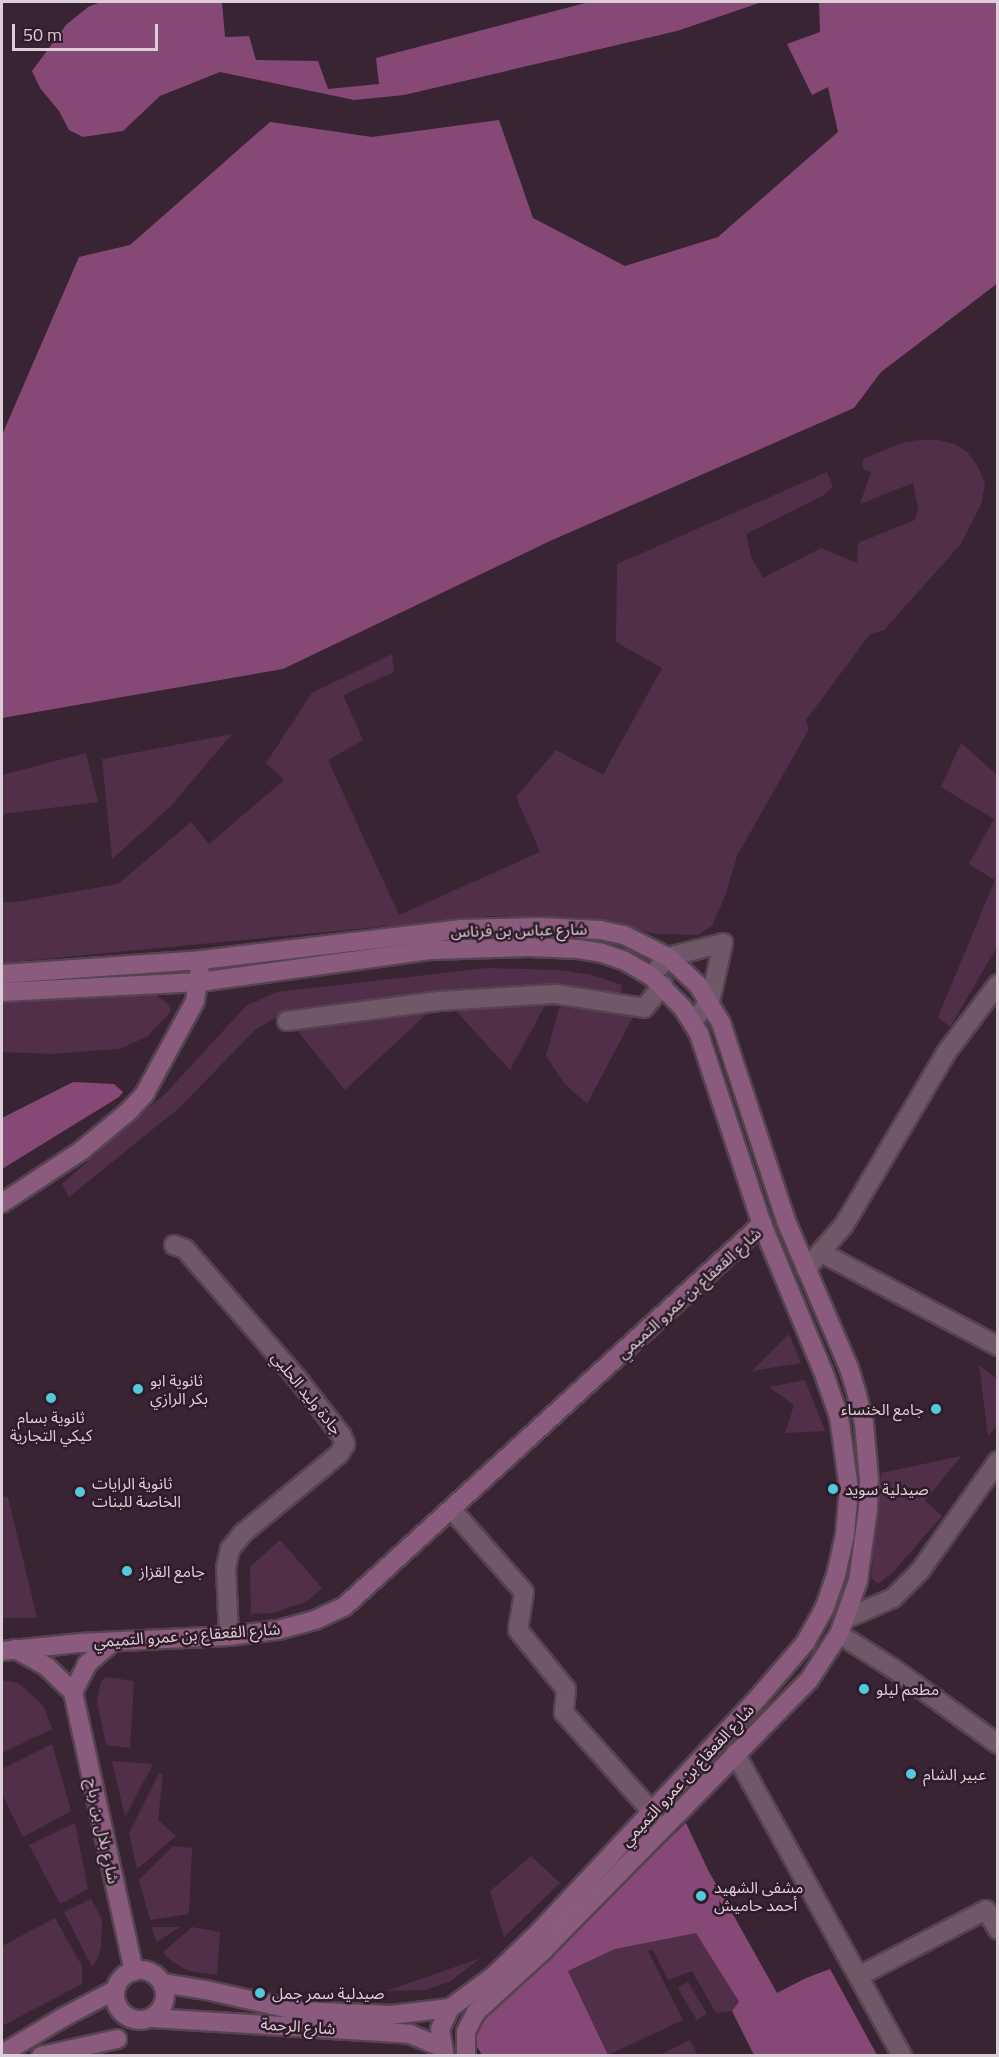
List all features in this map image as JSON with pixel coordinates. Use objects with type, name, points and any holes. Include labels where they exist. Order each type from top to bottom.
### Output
[{"type":"main road","name":"شارع عباس بن فرناس","points":[[2,974],[201,960],[420,933],[499,927],[600,930],[632,938],[669,957],[698,985],[710,1002],[721,1023],[786,1221]]},
{"type":"main road","name":"شارع عباس بن فرناس","points":[[2,992],[200,982],[384,956],[500,947],[578,949],[602,953],[625,961],[657,980],[692,1021],[721,1096],[762,1224]]},
{"type":"main road","points":[[2,1203],[81,1151],[128,1112],[144,1095],[185,1021],[200,982],[201,960]]},
{"type":"main road","points":[[762,1224],[786,1221]]},
{"type":"main road","name":"شارع القعقاع بن عمرو التميمي","points":[[465,2050],[470,2022],[476,2012],[544,1950],[808,1680],[842,1627],[858,1581],[865,1538],[869,1490],[868,1452],[864,1423],[849,1368],[786,1221]]},
{"type":"main road","name":"شارع القعقاع بن عمرو التميمي","points":[[8,1650],[79,1643],[229,1636],[296,1626],[345,1606],[762,1224],[839,1417],[848,1464],[845,1535],[831,1592],[806,1642],[781,1673],[653,1813],[495,1975],[450,2008]]},
{"type":"main road","points":[[8,1650],[47,1667],[73,1692],[87,1664],[111,1643]]},
{"type":"main road","name":"شارع بلال بن رباح","points":[[73,1692],[134,1971]]},
{"type":"main road","points":[[146,1970],[162,1983],[165,1991],[162,2007],[151,2018],[130,2018],[118,2007],[116,1990],[122,1978],[134,1971],[146,1970]]},
{"type":"main road","name":"شارع الرحمة","points":[[162,1983],[199,1988],[299,2012],[391,2015],[450,2008]]},
{"type":"main road","points":[[2,2054],[62,2018],[116,1990]]},
{"type":"main road","points":[[465,2050],[443,2051],[441,2021],[450,2008],[470,2022]]},
{"type":"main road","points":[[41,2055],[115,2047],[130,2018]]},
{"type":"main road","name":"شارع الرحمة","points":[[151,2018],[410,2034],[443,2051]]},
{"type":"street","points":[[286,1021],[439,1001],[555,994],[644,1008],[669,957],[723,943],[710,1002],[692,1021]]},
{"type":"street","points":[[806,1269],[844,1225],[946,1053],[997,987]]},
{"type":"street","name":"جادة وليد الحلبي","points":[[174,1245],[185,1249],[297,1378],[345,1444],[339,1454],[243,1533],[230,1548],[226,1568],[229,1636]]},
{"type":"street","points":[[822,1253],[998,1346]]},
{"type":"street","points":[[998,1461],[920,1571],[893,1598],[842,1627],[894,1669],[998,1744]]},
{"type":"street","points":[[452,1510],[524,1592],[518,1630],[564,1686],[566,1697],[563,1709],[566,1716],[653,1813]]},
{"type":"street","points":[[735,1753],[902,2055]]},
{"type":"street","points":[[858,1976],[986,1910],[998,1930]]},
{"type":"shaded area","points":[[101,2],[222,2],[225,37],[249,36],[256,60],[318,61],[328,89],[379,84],[376,58],[589,2],[762,2],[677,31],[404,95],[354,100],[220,72],[160,96],[123,131],[83,137],[69,130],[59,111],[40,88],[32,71],[66,25],[88,7]]},
{"type":"shaded area","points":[[819,2],[997,2],[998,282],[994,286],[881,372],[854,408],[550,541],[283,669],[2,718],[2,435],[79,257],[130,245],[270,122],[372,137],[499,120],[533,218],[625,266],[718,237],[838,132],[828,87],[812,95],[787,44],[820,32]]},
{"type":"shaded area","points":[[938,440],[954,444],[967,452],[978,467],[985,484],[981,505],[960,545],[884,630],[870,634],[806,720],[809,729],[737,856],[725,896],[712,926],[698,935],[656,934],[602,921],[540,916],[493,916],[2,963],[2,902],[16,902],[118,884],[191,822],[209,844],[284,780],[266,763],[312,693],[392,654],[394,672],[343,695],[363,740],[328,760],[399,915],[540,852],[516,797],[556,750],[603,775],[662,668],[616,642],[617,564],[827,472],[833,487],[824,495],[746,534],[751,556],[763,578],[821,548],[857,563],[858,543],[915,520],[918,508],[913,483],[860,504],[871,472],[863,469],[863,459],[904,442]]},
{"type":"shaded area","points":[[232,734],[171,806],[112,859],[102,759]]},
{"type":"shaded area","points":[[961,743],[997,775],[998,945],[950,1027],[938,1017],[995,880],[969,864],[994,819],[941,787]]},
{"type":"shaded area","points":[[86,753],[98,802],[2,814],[2,775]]},
{"type":"shaded area","points":[[487,968],[558,970],[592,975],[622,985],[620,998],[555,986],[488,989],[283,1014],[256,1029],[179,1108],[69,1197],[62,1184],[167,1092],[246,1006],[277,992]]},
{"type":"shaded area","points":[[155,994],[169,1005],[171,1011],[148,1036],[118,1049],[52,1054],[2,1052],[2,1001]]},
{"type":"shaded area","points":[[549,998],[510,1070],[456,1011]]},
{"type":"shaded area","points":[[576,1000],[634,1015],[587,1104],[565,1084],[546,1056],[559,1008]]},
{"type":"shaded area","points":[[431,1010],[345,1090],[296,1029]]},
{"type":"shaded area","points":[[73,1082],[114,1084],[123,1092],[119,1097],[2,1169],[2,1118]]},
{"type":"shaded area","points":[[789,1334],[801,1363],[752,1371]]},
{"type":"shaded area","points":[[979,1365],[997,1379],[997,1426],[988,1436]]},
{"type":"shaded area","points":[[805,1380],[825,1431],[785,1433],[794,1405],[769,1387]]},
{"type":"shaded area","points":[[961,1456],[925,1501],[942,1516],[892,1573],[878,1584],[871,1577],[881,1473]]},
{"type":"shaded area","points":[[2,1496],[8,1497],[37,1618],[2,1618]]},
{"type":"shaded area","points":[[280,1540],[322,1588],[306,1602],[272,1613],[251,1614],[250,1567]]},
{"type":"shaded area","points":[[105,1677],[134,1681],[130,1748],[106,1745],[97,1701],[101,1682]]},
{"type":"shaded area","points":[[2,1680],[18,1683],[31,1694],[44,1707],[52,1729],[2,1753]]},
{"type":"shaded area","points":[[52,1744],[71,1811],[23,1837],[2,1794],[2,1769]]},
{"type":"shaded area","points":[[112,1761],[153,1764],[125,1817]]},
{"type":"shaded area","points":[[159,1773],[163,1775],[158,1820],[176,1836],[137,1869],[129,1833]]},
{"type":"shaded area","points":[[75,1823],[88,1889],[60,1904],[29,1845]]},
{"type":"shaded area","points":[[686,1823],[708,1870],[777,1993],[830,1969],[877,2055],[754,2055],[732,2011],[739,2002],[696,1933],[615,1949],[568,1971],[608,2055],[482,2055],[476,2045],[477,2025]]},
{"type":"shaded area","points":[[173,1846],[192,1848],[189,1914],[150,1920],[139,1880]]},
{"type":"shaded area","points":[[531,1856],[560,1883],[504,1937],[490,1891]]},
{"type":"shaded area","points":[[91,1899],[102,1919],[101,1947],[92,1967],[64,1912]]},
{"type":"shaded area","points":[[55,1918],[82,1966],[82,1984],[2,2026],[2,1946]]},
{"type":"shaded area","points":[[151,1927],[180,1927],[157,1942]]},
{"type":"shaded area","points":[[192,1927],[220,1932],[217,1975],[189,1971],[171,1961],[163,1952]]},
{"type":"shaded area","points":[[696,1932],[739,2003],[732,2011],[716,2013],[692,1971],[668,1980],[653,1950],[648,1951],[683,2020],[608,2055],[568,1971],[615,1949]]},
{"type":"shaded area","points":[[481,1958],[449,1982],[425,1990],[386,1991]]},
{"type":"shaded area","points":[[688,1982],[707,2014],[697,2020],[678,1988]]},
{"type":"shaded area","points":[[690,2040],[698,2055],[659,2055]]},
{"type":"place","name":"ثانوية ابو بكر الرازي","points":[[138,1389]]},
{"type":"place","name":"ثانوية بسام كيكي التجارية","points":[[51,1398]]},
{"type":"place","name":"جامع الخنساء","points":[[936,1409]]},
{"type":"place","name":"صيدلية سويد","points":[[833,1489]]},
{"type":"place","name":"ثانوية الرايات الخاصة للبنات","points":[[80,1492]]},
{"type":"place","name":"جامع القزاز","points":[[127,1571]]},
{"type":"place","name":"مطعم ليلو","points":[[864,1689]]},
{"type":"place","name":"عبير الشام","points":[[911,1774]]},
{"type":"place","name":"مشفى الشهيد أحمد حاميش","points":[[701,1896]]},
{"type":"place","name":"صيدلية سمر جمل","points":[[260,1993]]}]
